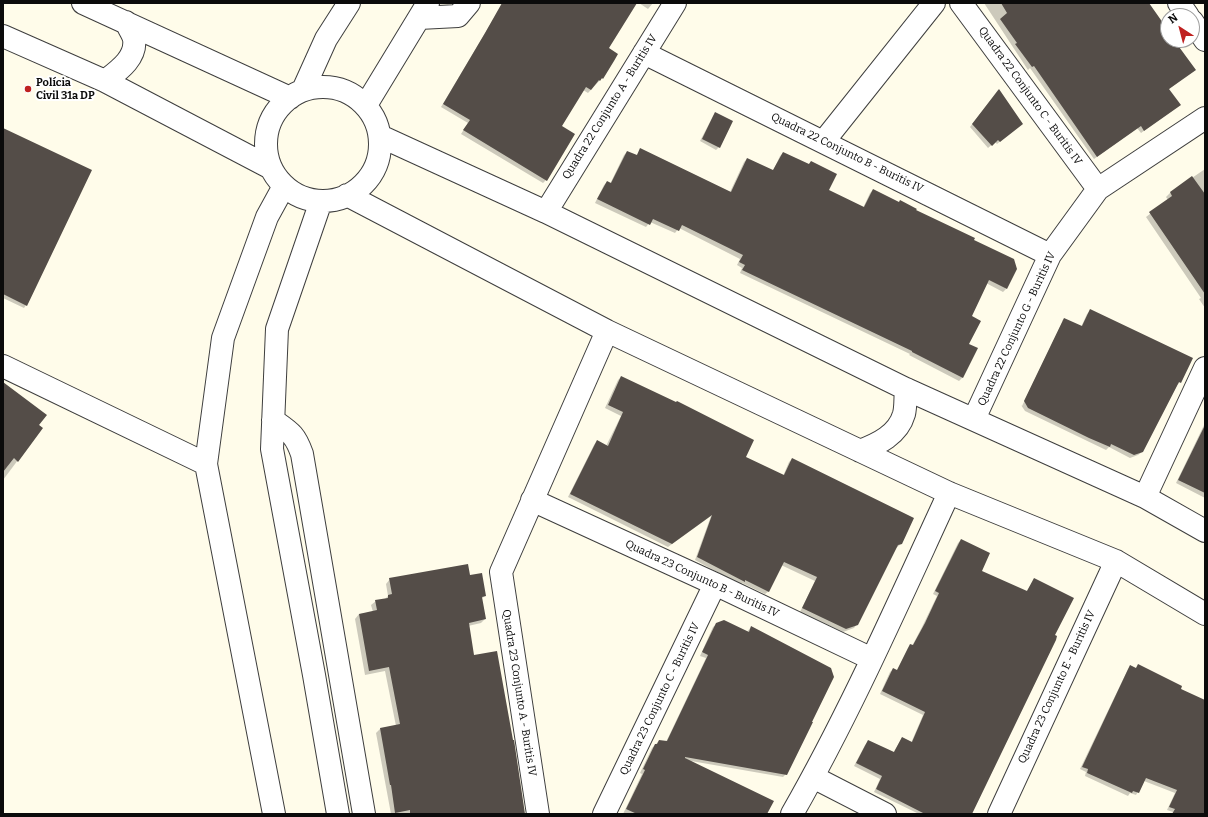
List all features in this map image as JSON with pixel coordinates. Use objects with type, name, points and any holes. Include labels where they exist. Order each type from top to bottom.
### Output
[{"type":"street","points":[[83,3],[296,94],[320,87],[337,88],[352,94],[366,105],[375,120],[380,136],[379,154],[373,171],[362,185],[347,195],[334,200],[321,201],[307,199],[295,194],[284,186],[276,177],[271,168],[266,149],[268,129],[276,112],[296,94],[326,39],[349,3]]},
{"type":"street","points":[[366,105],[423,10],[458,16],[469,3]]},
{"type":"street","name":"Quadra 22 Conjunto A - Buritis IV","points":[[546,212],[675,3]]},
{"type":"street","points":[[824,141],[934,3]]},
{"type":"street","name":"Quadra 22 Conjunto C - Buritis IV","points":[[961,3],[1098,189]]},
{"type":"street","points":[[105,82],[126,63],[132,52],[134,39],[126,22]]},
{"type":"street","points":[[3,36],[105,82],[271,168]]},
{"type":"street","name":"Quadra 22 Conjunto B - Buritis IV","points":[[644,53],[824,141],[1050,255]]},
{"type":"street","name":"Quadra 22 Conjunto G - Buritis IV","points":[[974,420],[1050,255],[1098,189],[1205,118]]},
{"type":"street","points":[[380,136],[546,212],[906,389],[1145,498],[1205,531]]},
{"type":"street","points":[[274,814],[206,464],[223,338],[266,217],[284,186]]},
{"type":"street","points":[[347,195],[607,331],[949,492],[1116,561],[1205,614]]},
{"type":"street","points":[[321,201],[277,329],[272,449],[338,814]]},
{"type":"street","points":[[532,500],[607,331]]},
{"type":"street","points":[[3,366],[206,464]]},
{"type":"street","points":[[1145,498],[1205,368]]},
{"type":"street","points":[[860,451],[889,437],[895,430],[904,415],[906,389]]},
{"type":"street","points":[[273,420],[293,434],[302,454],[364,814]]},
{"type":"street","points":[[792,814],[813,777],[872,659],[949,492]]},
{"type":"street","name":"Quadra 23 Conjunto A - Buritis IV","points":[[532,500],[501,572],[538,814]]},
{"type":"street","name":"Quadra 23 Conjunto B - Buritis IV","points":[[532,500],[716,584],[872,659]]},
{"type":"street","name":"Quadra 23 Conjunto E - Buritis IV","points":[[999,814],[1116,561]]},
{"type":"street","name":"Quadra 23 Conjunto C - Buritis IV","points":[[604,814],[716,584]]},
{"type":"street","points":[[813,777],[885,814]]},
{"type":"building","points":[[502,3],[637,3],[609,48],[618,54],[614,61],[603,79],[602,78],[600,81],[599,80],[591,90],[586,87],[562,126],[575,134],[547,181],[463,130],[470,120],[443,104]]},
{"type":"building","points":[[1001,3],[1149,3],[1160,19],[1160,48],[1180,48],[1196,70],[1169,89],[1181,105],[1144,131],[1141,126],[1097,157],[1034,66],[1032,67],[1015,44],[1017,43],[1000,19],[1007,13]]},
{"type":"building","points":[[999,89],[1023,124],[1000,142],[998,140],[992,146],[972,124]]},
{"type":"building","points":[[715,112],[733,121],[720,148],[702,139]]},
{"type":"building","points":[[3,128],[92,170],[27,306],[3,294]]},
{"type":"building","points":[[640,148],[731,192],[747,158],[773,170],[783,152],[809,164],[811,161],[837,174],[829,190],[864,207],[873,189],[899,202],[900,200],[917,209],[916,210],[975,238],[974,240],[1014,259],[1017,269],[1007,289],[989,280],[972,316],[981,321],[969,344],[978,348],[963,378],[912,351],[742,270],[745,265],[739,262],[743,255],[682,225],[679,231],[653,219],[650,225],[597,199],[607,181],[611,183],[627,151],[637,155]]},
{"type":"building","points":[[1192,176],[1205,194],[1205,294],[1149,212],[1172,196],[1170,192]]},
{"type":"building","points":[[1090,309],[1193,358],[1143,452],[1134,455],[1111,444],[1110,447],[1089,438],[1028,408],[1024,401],[1064,318],[1082,326]]},
{"type":"building","points":[[621,376],[676,402],[677,401],[754,440],[746,457],[784,475],[792,458],[914,518],[902,544],[898,545],[858,625],[846,629],[802,608],[817,577],[784,562],[769,592],[745,580],[745,582],[697,557],[712,515],[672,544],[570,494],[597,440],[608,446],[623,412],[608,405]]},
{"type":"building","points":[[3,382],[47,415],[39,425],[43,428],[18,462],[14,458],[3,472]]},
{"type":"building","points":[[1205,425],[1205,493],[1178,480]]},
{"type":"building","points":[[961,539],[990,553],[982,571],[1027,591],[1034,578],[1074,598],[1055,635],[1057,636],[1056,640],[972,814],[925,814],[876,789],[882,776],[856,763],[868,740],[894,752],[902,737],[912,742],[925,712],[882,691],[893,668],[897,670],[910,644],[913,645],[925,623],[939,593],[935,591]]},
{"type":"building","points":[[468,564],[470,575],[482,573],[486,596],[482,597],[486,619],[469,623],[474,655],[497,651],[514,740],[525,814],[410,814],[410,810],[395,813],[380,728],[400,724],[389,667],[369,671],[359,614],[377,610],[375,600],[388,598],[388,595],[392,594],[389,578]]},
{"type":"building","points":[[724,620],[749,632],[751,626],[831,668],[834,677],[787,775],[685,757],[774,801],[767,814],[637,814],[626,809],[645,770],[643,769],[655,744],[657,744],[659,740],[667,741],[708,655],[702,652],[716,623]]},
{"type":"building","points":[[1138,664],[1182,686],[1181,689],[1205,700],[1205,814],[1172,814],[1175,809],[1169,807],[1177,790],[1146,778],[1139,793],[1133,791],[1132,793],[1087,773],[1088,769],[1082,767],[1130,665],[1136,668]]},
{"type":"place","name":"Polícia Civil 31a DP","points":[[28,89]]}]
